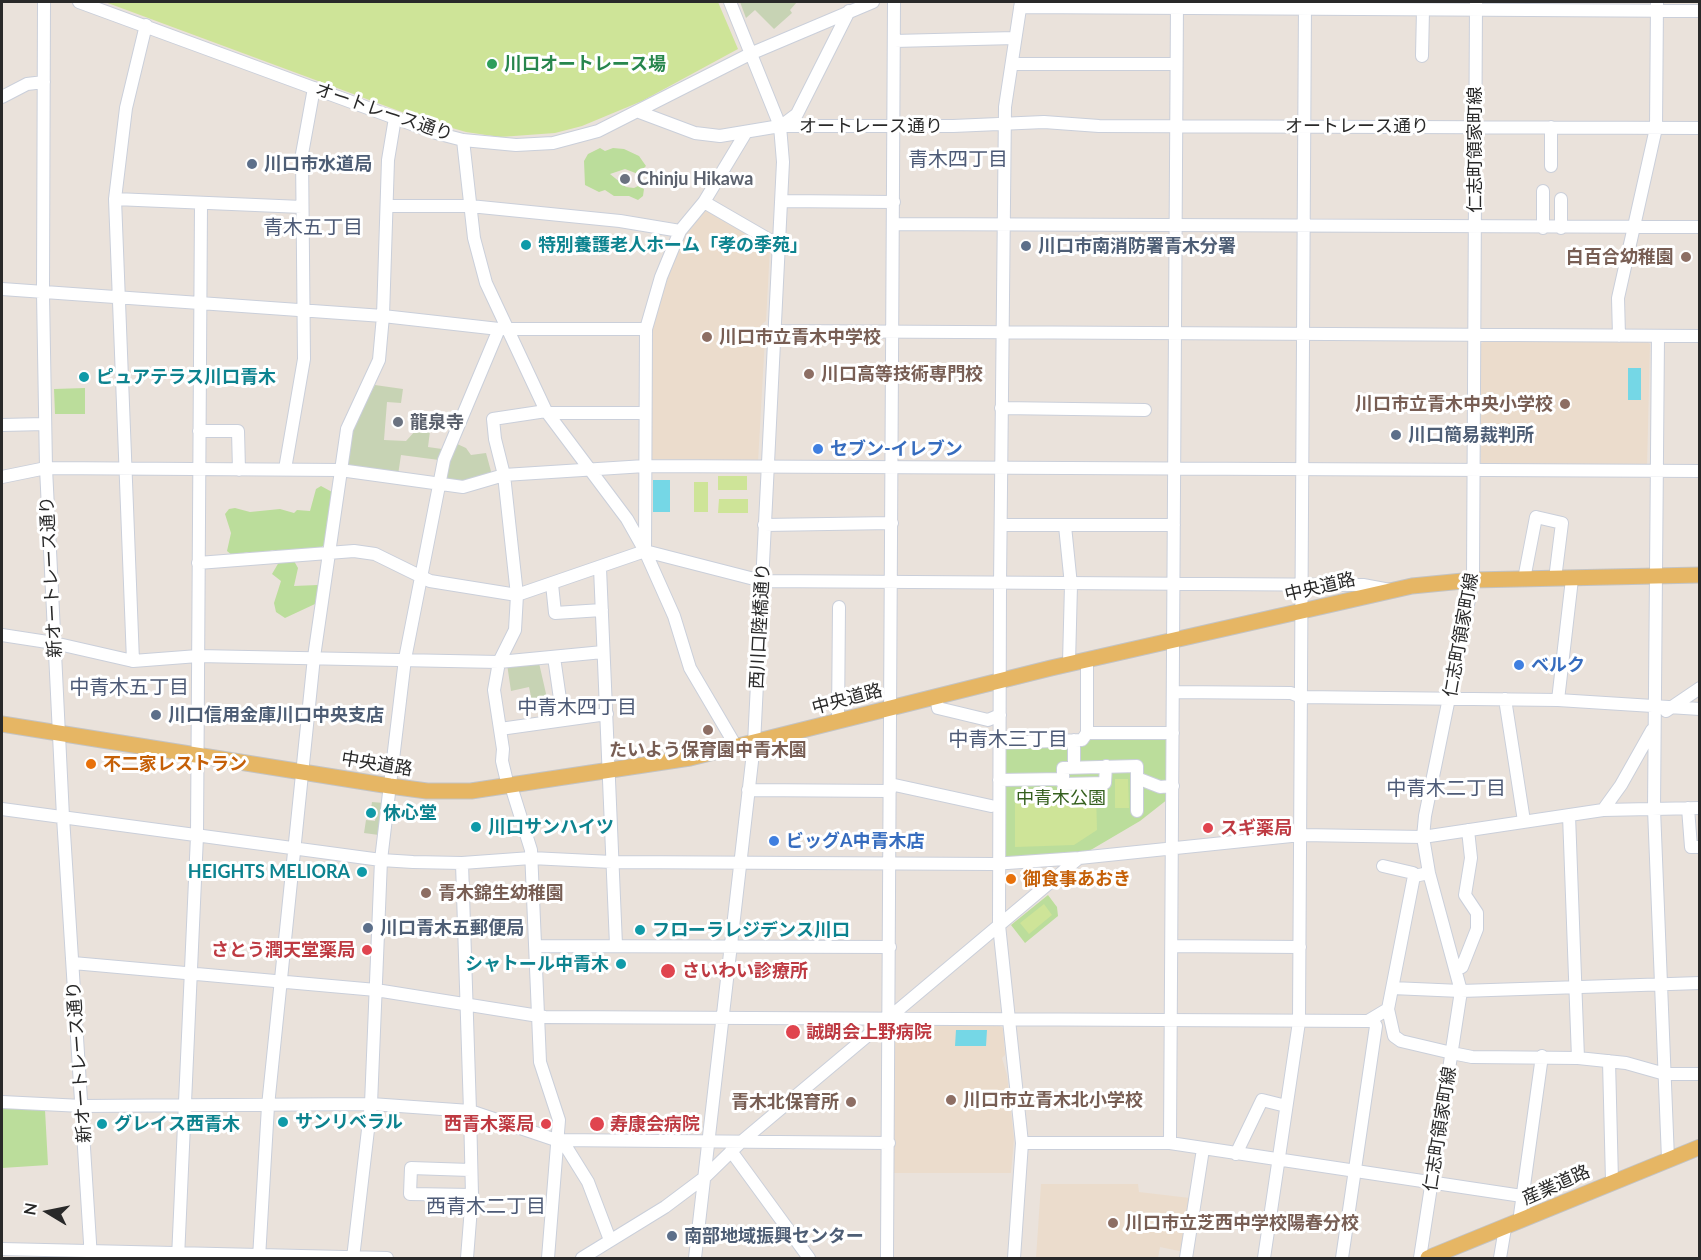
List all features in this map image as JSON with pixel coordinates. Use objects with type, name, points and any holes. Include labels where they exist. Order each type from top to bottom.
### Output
[{"type":"main road","name":"中央道路","points":[[2,724],[390,786],[450,792],[610,772],[737,748],[1069,663],[1391,590],[1473,580],[1700,575]]},
{"type":"main road","name":"産業道路","points":[[1428,1258],[1700,1147]]},
{"type":"street","name":"新オートレース通り","points":[[44,2],[43,293],[46,468],[63,817],[91,1255]]},
{"type":"street","name":"オートレース通り","points":[[79,2],[395,118],[463,140],[516,146],[553,143],[597,131],[639,112],[695,133],[720,136],[745,134],[780,126],[1044,122],[1099,126],[1700,128]]},
{"type":"street","name":"西川口陸橋通り","points":[[695,1258],[754,744],[782,201],[783,148],[780,126],[730,2]]},
{"type":"street","points":[[639,112],[750,54],[851,7],[873,2]]},
{"type":"street","points":[[887,1258],[894,2]]},
{"type":"street","points":[[1014,1258],[1022,1143],[999,925],[999,743],[1005,123],[1020,4],[1658,6],[1700,11]]},
{"type":"street","points":[[1170,1143],[1177,4]]},
{"type":"street","points":[[1264,1258],[1299,1022],[1305,5]]},
{"type":"street","name":"仁志町領家町線","points":[[1420,1258],[1461,991],[1429,873],[1423,837],[1425,816],[1473,580],[1476,6]]},
{"type":"street","points":[[1620,336],[1618,298],[1656,128],[1658,6]]},
{"type":"street","points":[[780,126],[797,114],[851,7]]},
{"type":"street","points":[[1422,56],[1424,7]]},
{"type":"street","points":[[134,661],[115,199],[126,108],[146,25]]},
{"type":"street","points":[[894,40],[1015,38]]},
{"type":"street","points":[[1012,64],[1176,64]]},
{"type":"street","points":[[2,97],[27,84],[44,82]]},
{"type":"street","points":[[285,469],[304,359],[303,144],[315,88]]},
{"type":"street","points":[[259,1257],[268,1106],[314,657],[347,429],[379,360],[383,316],[388,160],[395,118]]},
{"type":"street","points":[[1551,128],[1551,166]]},
{"type":"street","points":[[645,552],[646,329],[661,277],[680,231],[704,202],[745,134]]},
{"type":"street","points":[[463,140],[474,238],[486,283],[503,329],[547,412],[627,519],[645,552],[674,616],[690,668],[737,748]]},
{"type":"street","points":[[1543,191],[1543,228]]},
{"type":"street","points":[[115,199],[302,207]]},
{"type":"street","points":[[1561,199],[1561,228]]},
{"type":"street","points":[[782,201],[894,202]]},
{"type":"street","points":[[704,202],[780,246]]},
{"type":"street","points":[[178,1256],[197,836],[201,204]]},
{"type":"street","points":[[387,206],[470,206],[621,221],[680,231]]},
{"type":"street","points":[[894,224],[1700,227]]},
{"type":"street","points":[[2,289],[200,305],[383,316],[503,329],[646,329]]},
{"type":"street","points":[[353,1257],[371,1104],[381,860],[405,659],[438,485],[452,438],[503,329]]},
{"type":"street","points":[[775,331],[1700,336]]},
{"type":"street","points":[[1658,336],[1654,809],[1668,1159]]},
{"type":"street","points":[[1001,408],[1145,410]]},
{"type":"street","points":[[548,1258],[559,1120],[540,1062],[531,858],[502,761],[494,690],[499,662],[514,630],[517,595],[504,475],[495,439],[493,419],[547,412],[645,413]]},
{"type":"street","points":[[2,425],[45,424]]},
{"type":"street","points":[[199,430],[238,431],[239,470]]},
{"type":"street","points":[[2,477],[46,468],[340,470],[463,487],[504,475],[645,466],[1700,471]]},
{"type":"street","points":[[1524,579],[1536,517],[1562,523],[1555,579]]},
{"type":"street","points":[[764,525],[892,523]]},
{"type":"street","points":[[1001,525],[1174,525]]},
{"type":"street","points":[[1065,526],[1071,585],[1069,663]]},
{"type":"street","points":[[198,563],[354,551],[375,554],[419,577],[467,589],[517,595],[645,552],[762,581],[1071,585],[1302,584],[1363,585],[1391,590]]},
{"type":"street","points":[[600,568],[616,945]]},
{"type":"street","points":[[1558,700],[1572,579]]},
{"type":"street","points":[[552,584],[555,613],[602,610]]},
{"type":"street","points":[[838,721],[839,606]]},
{"type":"street","points":[[2,635],[54,643],[134,661],[198,656],[499,662],[603,652]]},
{"type":"street","points":[[554,657],[563,720]]},
{"type":"street","points":[[999,743],[1082,740],[1087,733],[1087,659]]},
{"type":"street","points":[[1603,810],[1668,708],[1700,688]]},
{"type":"street","points":[[1173,692],[1291,693],[1301,697],[1558,700],[1700,709]]},
{"type":"street","points":[[936,696],[938,708],[988,720],[1000,715]]},
{"type":"street","points":[[1506,699],[1524,821]]},
{"type":"street","points":[[500,729],[607,714]]},
{"type":"street","points":[[1087,733],[1173,733]]},
{"type":"street","points":[[1074,740],[1074,767]]},
{"type":"street","points":[[1106,766],[1105,783],[1063,784],[1063,768],[1106,766],[1137,766],[1137,811]]},
{"type":"street","points":[[1137,778],[1160,787],[1173,786]]},
{"type":"street","points":[[999,780],[1063,779]]},
{"type":"street","points":[[748,789],[890,788],[991,806]]},
{"type":"street","points":[[2,809],[381,860],[462,862],[531,858],[612,862],[999,864],[1301,835],[1423,837],[1603,810],[1694,808],[1691,848],[1700,847]]},
{"type":"street","points":[[1569,815],[1578,1058]]},
{"type":"street","points":[[1456,969],[1462,967],[1477,929],[1477,913],[1465,895],[1471,858],[1468,830]]},
{"type":"street","points":[[582,1258],[665,1207],[705,1177],[741,1142],[1079,858]]},
{"type":"street","points":[[462,862],[471,1111],[472,1195],[467,1258]]},
{"type":"street","points":[[1383,866],[1413,873],[1414,876]]},
{"type":"street","points":[[1414,876],[1429,873]]},
{"type":"street","points":[[1414,876],[1388,1009],[1394,1036],[1401,1041],[1472,1057],[1578,1058],[1626,1063],[1665,1074],[1700,1074]]},
{"type":"street","points":[[536,946],[890,947]]},
{"type":"street","points":[[1172,946],[1300,947]]},
{"type":"street","points":[[73,963],[376,990],[539,1016],[1299,1022],[1372,1019],[1388,1009]]},
{"type":"street","points":[[1392,988],[1461,991],[1700,982]]},
{"type":"street","points":[[1342,1258],[1376,1026],[1372,1019]]},
{"type":"street","points":[[1500,1258],[1522,1196],[1542,1056]]},
{"type":"street","points":[[1609,1061],[1612,1181]]},
{"type":"street","points":[[1236,1154],[1262,1100],[1287,1106]]},
{"type":"street","points":[[2,1102],[82,1106],[371,1104],[471,1111],[565,1145],[588,1182],[610,1240]]},
{"type":"street","points":[[556,1140],[889,1143]]},
{"type":"street","points":[[1022,1143],[1170,1143],[1522,1196]]},
{"type":"street","points":[[1186,1258],[1203,1149]]},
{"type":"street","points":[[731,1151],[809,1258]]},
{"type":"street","points":[[470,1170],[411,1168],[410,1194],[472,1195]]},
{"type":"street","points":[[2,1249],[91,1255],[387,1258]]},
{"type":"shaded area","name":"川口市立青木中学校","points":[[702,211],[708,211],[770,247],[766,321],[762,324],[761,335],[765,338],[758,462],[652,460],[649,457],[650,332],[666,276],[684,234]]},
{"type":"shaded area","name":"川口市立青木中央小学校","points":[[1647,341],[1650,344],[1647,468],[1483,465],[1481,463],[1480,345],[1483,342]]},
{"type":"shaded area","name":"川口市立青木北小学校","points":[[896,1024],[1000,1026],[1003,1028],[1005,1055],[1002,1058],[1007,1075],[1014,1139],[1011,1173],[892,1173],[893,1028]]},
{"type":"shaded area","name":"川口市立芝西中学校陽春分校","points":[[1041,1184],[1138,1184],[1139,1192],[1190,1198],[1184,1252],[1160,1247],[1158,1258],[1036,1258]]},
{"type":"green space","name":"川口オートレース場","points":[[105,2],[718,2],[738,49],[642,101],[582,126],[555,133],[500,137],[466,132],[418,118]]},
{"type":"green space","points":[[740,2],[797,2],[790,10],[792,13],[774,29],[755,10],[746,18]]},
{"type":"green space","points":[[600,148],[605,151],[613,148],[624,149],[639,156],[646,166],[638,174],[625,169],[610,174],[626,187],[638,186],[644,189],[643,196],[638,200],[629,196],[614,196],[605,190],[599,192],[585,185],[584,161],[588,154]]},
{"type":"green space","points":[[375,385],[403,389],[401,403],[387,402],[384,440],[406,441],[416,430],[430,431],[428,447],[442,449],[439,460],[401,455],[398,475],[347,467],[352,428]]},
{"type":"green space","points":[[85,388],[85,414],[55,414],[54,389]]},
{"type":"green space","points":[[455,443],[466,448],[471,455],[486,453],[492,475],[459,484],[445,479]]},
{"type":"green space","points":[[718,476],[747,476],[747,490],[718,490]]},
{"type":"green space","points":[[694,482],[708,482],[708,512],[694,512]]},
{"type":"green space","points":[[321,486],[332,492],[324,545],[319,549],[296,549],[291,552],[272,550],[263,554],[247,552],[233,556],[227,551],[231,533],[225,514],[229,509],[235,508],[250,512],[280,509],[294,513],[297,510],[310,511],[316,489]]},
{"type":"green space","points":[[719,499],[748,499],[748,513],[718,513]]},
{"type":"green space","points":[[294,561],[298,568],[294,586],[318,585],[317,594],[315,604],[285,618],[276,612],[274,603],[281,581],[272,574],[279,562]]},
{"type":"green space","points":[[539,663],[552,720],[545,721],[542,709],[534,711],[529,687],[511,691],[507,664]]},
{"type":"green space","name":"中青木公園","points":[[1091,736],[1169,738],[1168,799],[1140,821],[1089,851],[1005,857],[1006,748]]},
{"type":"green space","points":[[1115,779],[1128,779],[1129,808],[1115,808]]},
{"type":"green space","points":[[1096,795],[1097,830],[1074,845],[1015,847],[1015,796]]},
{"type":"green space","points":[[372,802],[384,803],[379,835],[364,833],[366,820],[375,821],[377,809],[371,808]]},
{"type":"green space","points":[[1048,895],[1057,907],[1058,916],[1025,943],[1011,925]]},
{"type":"green space","points":[[1044,904],[1052,915],[1029,934],[1020,923]]},
{"type":"green space","points":[[2,1108],[45,1110],[48,1165],[2,1168]]},
{"type":"water","points":[[1628,368],[1641,368],[1641,400],[1628,400]]},
{"type":"water","points":[[653,480],[670,480],[670,512],[653,512]]},
{"type":"water","points":[[956,1030],[987,1030],[986,1046],[955,1046]]},
{"type":"place","name":"川口オートレース場","points":[[492,64]]},
{"type":"place","name":"川口市水道局","points":[[252,164]]},
{"type":"place","name":"Chinju Hikawa","points":[[625,179]]},
{"type":"place","name":"特別養護老人ホーム「孝の季苑」","points":[[526,245]]},
{"type":"place","name":"川口市南消防署青木分署","points":[[1026,246]]},
{"type":"place","name":"白百合幼稚園","points":[[1686,257]]},
{"type":"place","name":"川口市立青木中学校","points":[[707,337]]},
{"type":"place","name":"川口高等技術専門校","points":[[809,374]]},
{"type":"place","name":"ピュアテラス川口青木","points":[[84,377]]},
{"type":"place","name":"川口市立青木中央小学校","points":[[1565,404]]},
{"type":"place","name":"龍泉寺","points":[[398,422]]},
{"type":"place","name":"川口簡易裁判所","points":[[1396,435]]},
{"type":"place","name":"セブン-イレブン","points":[[818,449]]},
{"type":"place","name":"ベルク","points":[[1519,665]]},
{"type":"place","name":"川口信用金庫川口中央支店","points":[[156,715]]},
{"type":"place","name":"たいよう保育園中青木園","points":[[708,730]]},
{"type":"place","name":"不二家レストラン","points":[[91,764]]},
{"type":"place","name":"休心堂","points":[[371,813]]},
{"type":"place","name":"川口サンハイツ","points":[[476,827]]},
{"type":"place","name":"スギ薬局","points":[[1208,828]]},
{"type":"place","name":"ビッグA中青木店","points":[[774,841]]},
{"type":"place","name":"HEIGHTS MELIORA","points":[[362,872]]},
{"type":"place","name":"御食事あおき","points":[[1011,879]]},
{"type":"place","name":"青木錦生幼稚園","points":[[426,893]]},
{"type":"place","name":"川口青木五郵便局","points":[[368,928]]},
{"type":"place","name":"フローラレジデンス川口","points":[[640,930]]},
{"type":"place","name":"さとう潤天堂薬局","points":[[367,950]]},
{"type":"place","name":"シャトール中青木","points":[[621,964]]},
{"type":"place","name":"さいわい診療所","points":[[668,971]]},
{"type":"place","name":"誠朗会上野病院","points":[[793,1032]]},
{"type":"place","name":"川口市立青木北小学校","points":[[951,1100]]},
{"type":"place","name":"青木北保育所","points":[[851,1102]]},
{"type":"place","name":"サンリベラル","points":[[283,1122]]},
{"type":"place","name":"グレイス西青木","points":[[102,1124]]},
{"type":"place","name":"西青木薬局","points":[[546,1124]]},
{"type":"place","name":"寿康会病院","points":[[597,1124]]},
{"type":"place","name":"川口市立芝西中学校陽春分校","points":[[1113,1223]]},
{"type":"place","name":"南部地域振興センター","points":[[672,1236]]},
{"type":"district","name":"青木四丁目","points":[[958,160]]},
{"type":"district","name":"青木五丁目","points":[[313,228]]},
{"type":"district","name":"中青木五丁目","points":[[129,688]]},
{"type":"district","name":"中青木四丁目","points":[[577,708]]},
{"type":"district","name":"中青木三丁目","points":[[1008,740]]},
{"type":"district","name":"中青木二丁目","points":[[1446,789]]},
{"type":"district","name":"西青木二丁目","points":[[486,1207]]}]
